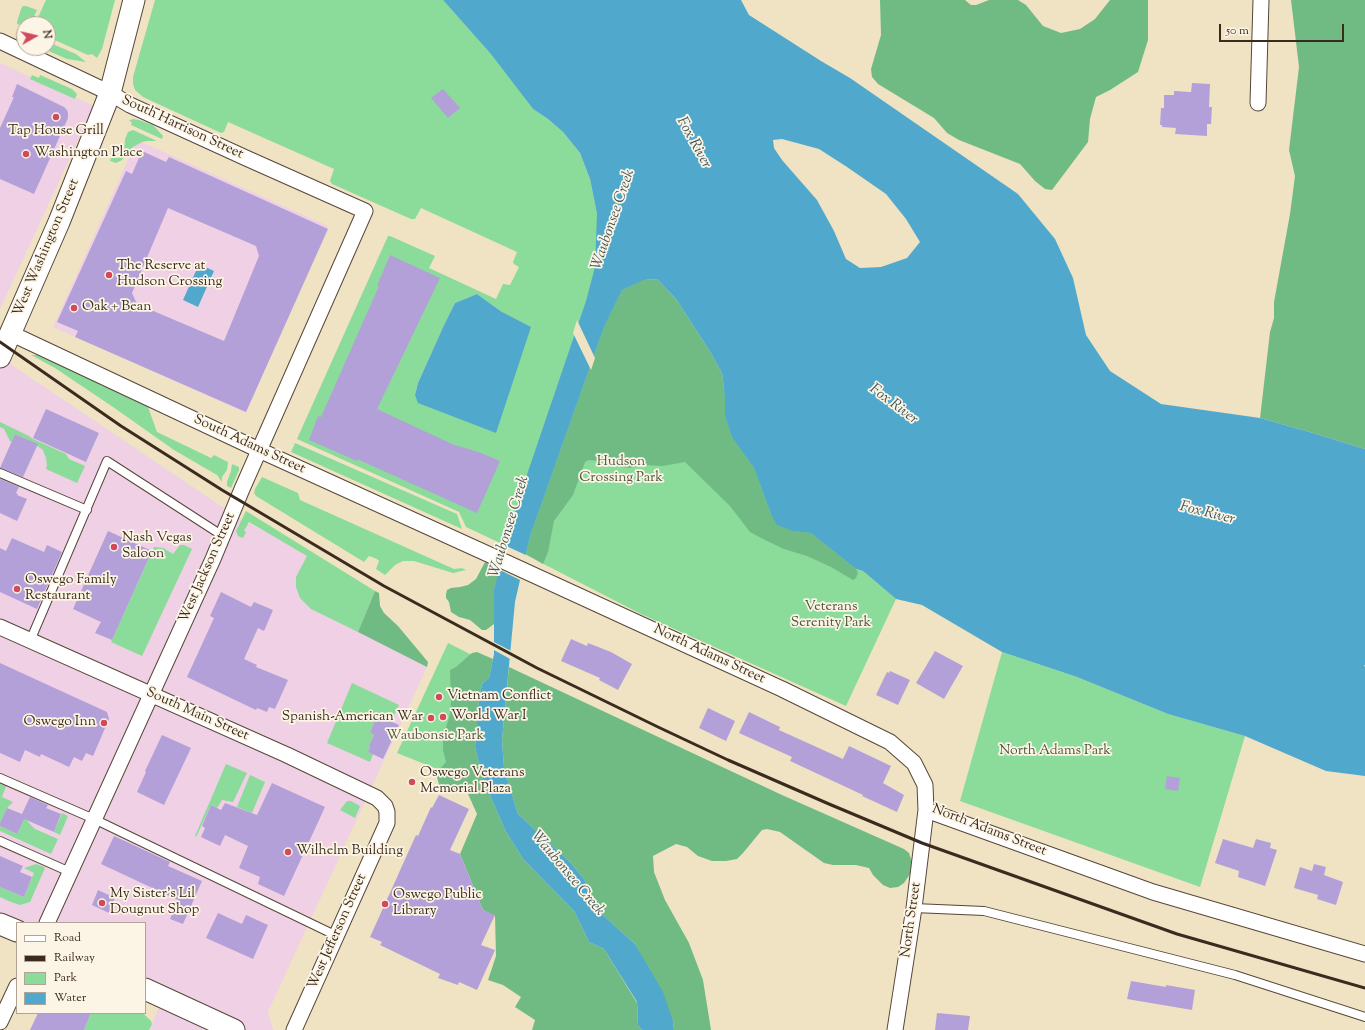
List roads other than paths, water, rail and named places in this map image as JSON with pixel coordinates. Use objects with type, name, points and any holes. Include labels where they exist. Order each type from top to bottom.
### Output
[{"type":"main road","name":"West Washington Street","points":[[0,356],[59,222],[110,93],[134,0]]},
{"type":"main road","points":[[0,924],[16,931]]},
{"type":"main road","points":[[146,989],[234,1030]]},
{"type":"street","points":[[1258,103],[1261,0]]},
{"type":"street","name":"South Harrison Street","points":[[0,41],[110,93],[130,105],[238,155],[366,211]]},
{"type":"street","name":"West Jackson Street","points":[[47,922],[223,536],[259,450],[366,211]]},
{"type":"street","name":"South Adams Street","points":[[10,333],[259,450],[490,554]]},
{"type":"street","name":"North Adams Street","points":[[490,554],[782,689],[890,742],[914,763],[925,785],[926,810],[1153,892],[1365,954]]},
{"type":"street","name":"South Main Street","points":[[0,627],[287,755],[378,798],[385,806],[387,812]]},
{"type":"street","name":"North Street","points":[[895,1030],[914,908],[926,810]]},
{"type":"street","name":"West Jefferson Street","points":[[294,1030],[383,833],[387,823],[387,812]]},
{"type":"street","points":[[0,1022],[16,988]]},
{"type":"lane","points":[[30,641],[107,460],[223,536]]},
{"type":"lane","points":[[0,473],[87,510]]},
{"type":"lane","points":[[0,778],[94,820],[337,936]]},
{"type":"lane","points":[[0,841],[70,872]]},
{"type":"lane","points":[[914,908],[984,911],[1235,974],[1365,1017]]},
{"type":"water","points":[[443,0],[741,0],[749,15],[850,78],[1018,194],[1055,239],[1073,278],[1086,335],[1110,371],[1161,404],[1260,418],[1365,449],[1365,776],[1326,771],[1245,736],[1168,714],[1077,677],[1002,652],[922,605],[896,599],[863,571],[856,569],[811,533],[793,531],[777,525],[771,514],[754,468],[732,437],[725,416],[725,397],[722,373],[676,299],[657,279],[644,280],[622,290],[604,327],[530,536],[515,602],[502,740],[504,768],[518,814],[571,863],[584,879],[603,915],[635,944],[663,992],[673,1021],[674,1030],[642,1030],[638,1025],[637,1002],[604,949],[589,942],[574,911],[523,859],[505,830],[483,779],[475,747],[479,699],[482,684],[489,678],[494,654],[494,589],[518,501],[586,301],[595,267],[597,214],[590,179],[580,153],[563,132],[533,109],[491,54]],"holes":[[[782,139],[819,149],[886,194],[906,219],[920,242],[907,258],[881,267],[860,268],[846,259],[834,231],[817,200],[782,160],[774,148],[773,140]]]},
{"type":"water","points":[[199,264],[214,271],[198,307],[183,300]]},
{"type":"water","points":[[477,294],[502,312],[531,327],[496,433],[418,403],[415,395],[418,383],[455,303]]},
{"type":"railway","points":[[0,342],[121,426],[222,490],[384,586],[537,668],[658,727],[728,760],[922,843],[1177,934],[1365,988]]},
{"type":"place","name":"Tap House Grill","points":[[56,117]]},
{"type":"place","name":"Washington Place","points":[[26,154]]},
{"type":"place","name":"The Reserve at Hudson Crossing","points":[[109,275]]},
{"type":"place","name":"Oak + Bean","points":[[74,308]]},
{"type":"place","name":"Nash Vegas Saloon","points":[[114,547]]},
{"type":"place","name":"Oswego Family Restaurant","points":[[17,589]]},
{"type":"place","name":"Vietnam Conflict","points":[[439,697]]},
{"type":"place","name":"World War I","points":[[443,717]]},
{"type":"place","name":"Spanish-American War","points":[[431,718]]},
{"type":"place","name":"Oswego Inn","points":[[104,723]]},
{"type":"place","name":"Oswego Veterans Memorial Plaza","points":[[412,782]]},
{"type":"place","name":"Wilhelm Building","points":[[288,852]]},
{"type":"place","name":"My Sister's Lil Dougnut Shop","points":[[102,903]]},
{"type":"place","name":"Oswego Public Library","points":[[385,904]]},
{"type":"water label","name":"Fox River","points":[[693,143]]},
{"type":"water label","name":"Waubonsee Creek","points":[[614,220]]},
{"type":"water label","name":"Fox River","points":[[893,405]]},
{"type":"water label","name":"Fox River","points":[[1207,514]]},
{"type":"water label","name":"Waubonsee Creek","points":[[510,527]]},
{"type":"water label","name":"Waubonsee Creek","points":[[567,874]]},
{"type":"park label","name":"Hudson Crossing Park","points":[[621,472]]},
{"type":"park label","name":"Veterans Serenity Park","points":[[831,616]]},
{"type":"park label","name":"Waubonsie Park","points":[[435,737]]},
{"type":"park label","name":"North Adams Park","points":[[1055,752]]}]
